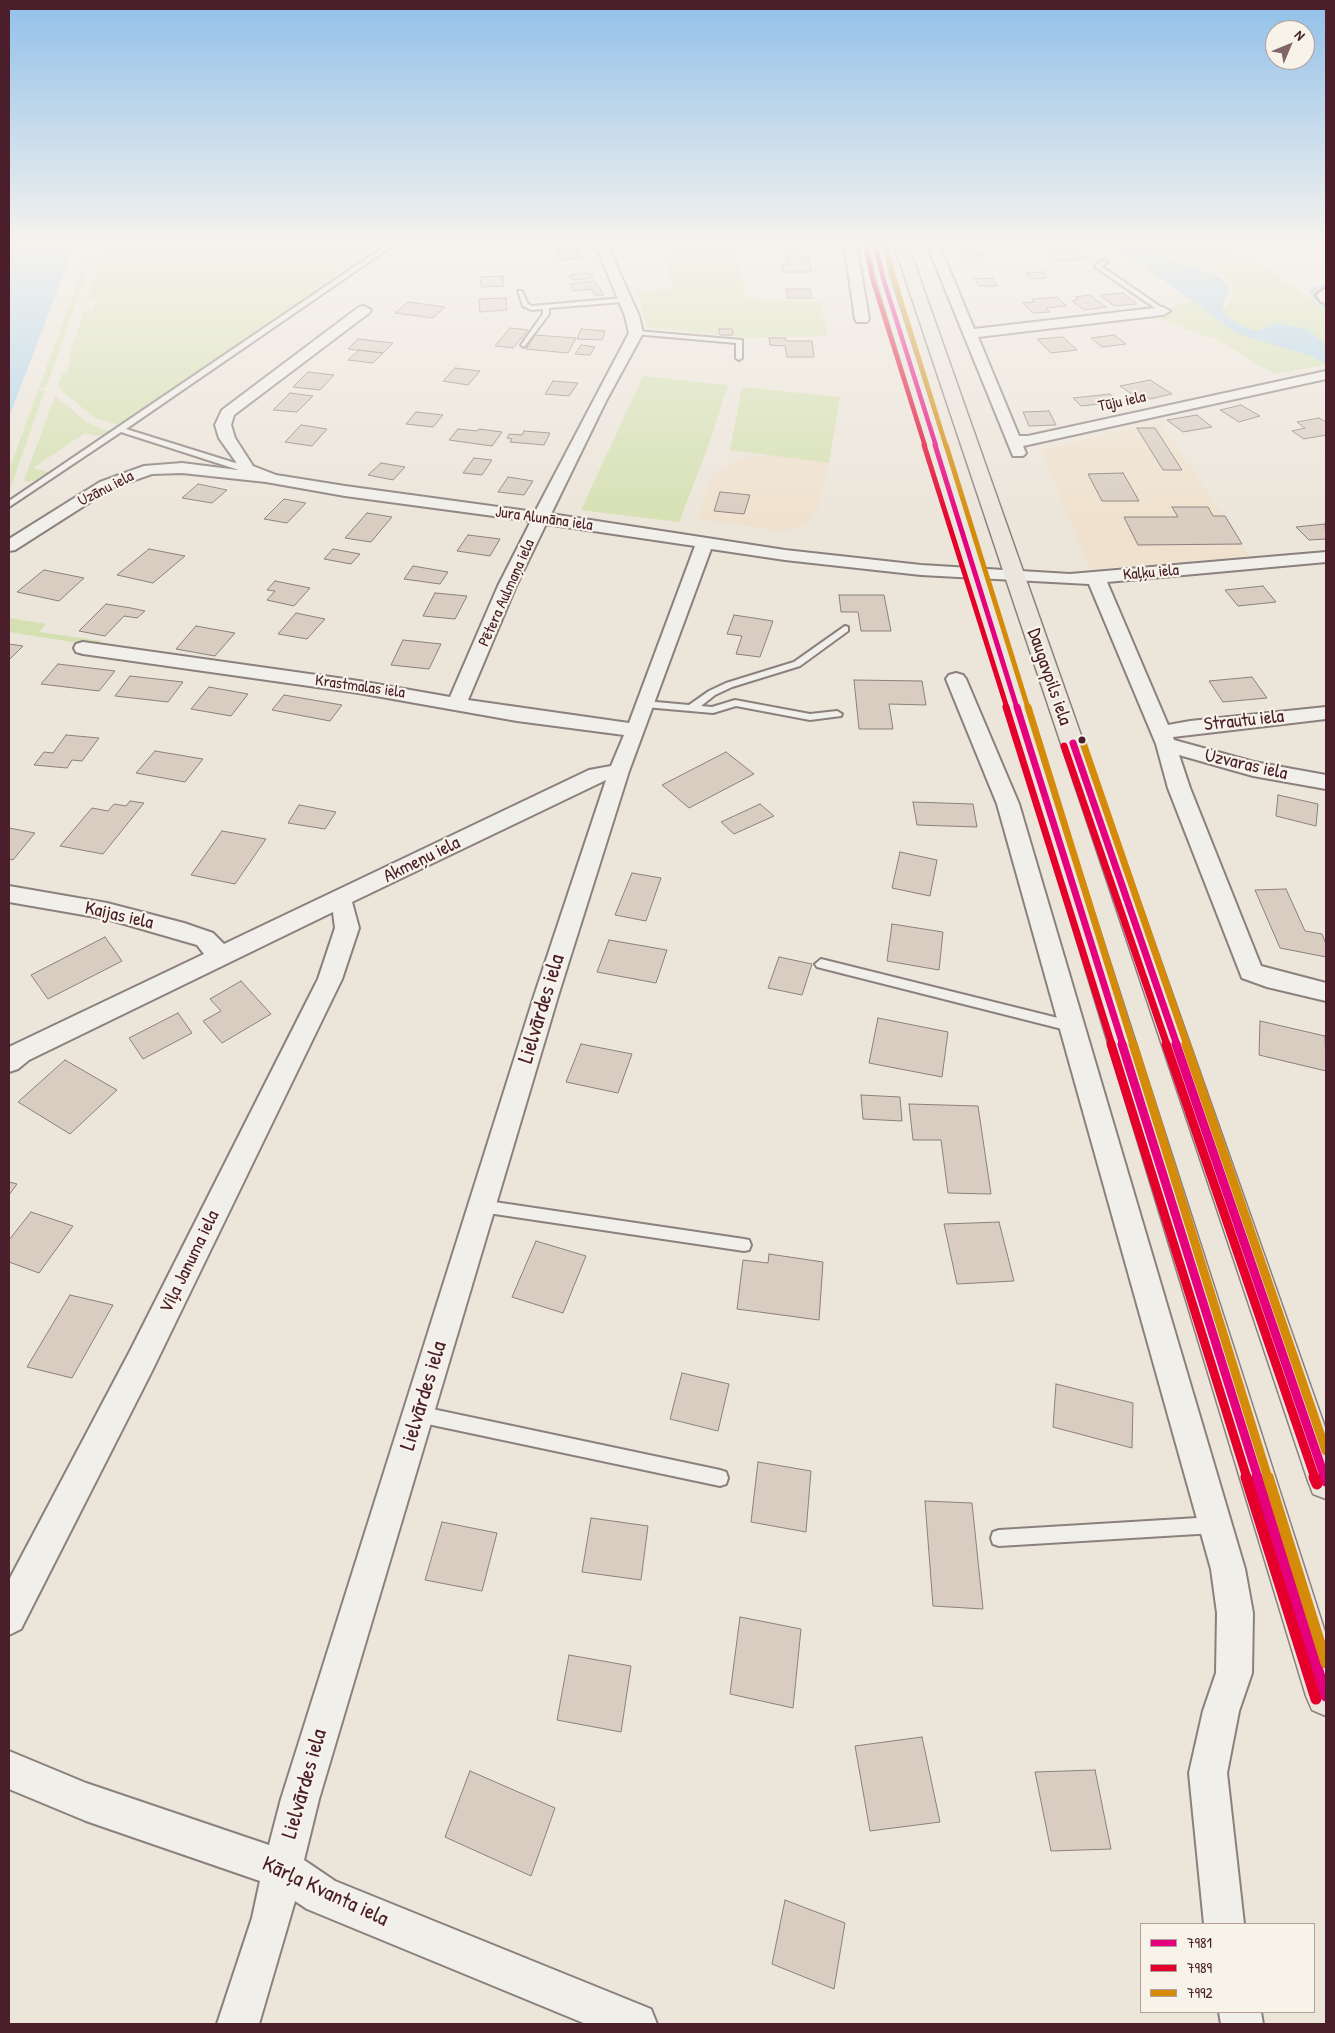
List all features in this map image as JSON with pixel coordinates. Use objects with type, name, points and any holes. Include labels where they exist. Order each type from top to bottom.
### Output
[{"type":"highway","name":"Daugavpils iela","points":[[902,337],[1326,1696]]},
{"type":"highway","name":"Daugavpils iela","points":[[931,337],[1142,939],[1324,1470]]},
{"type":"street","points":[[245,469],[244,462],[227,438],[223,425],[227,414],[329,337]]},
{"type":"street","name":"Pētera Aulmaņa iela","points":[[457,703],[508,586],[598,401],[621,364],[634,337]]},
{"type":"street","name":"Tūju iela","points":[[971,337],[1015,447],[1028,441],[1326,375]]},
{"type":"street","name":"Uzānu iela","points":[[9,546],[106,485],[150,469],[182,468],[239,477],[273,479]]},
{"type":"street","name":"Jura Alunāna iela","points":[[245,469],[273,479],[542,518],[704,544],[859,563],[976,573]]},
{"type":"street","points":[[619,771],[636,730],[704,544]]},
{"type":"street","name":"Kaļķu iela","points":[[976,573],[1096,578],[1326,557]]},
{"type":"street","points":[[1096,578],[1164,738],[1180,788],[1252,972],[1267,978],[1326,992]]},
{"type":"street","name":"Krastmalas iela","points":[[83,648],[262,675],[359,687],[517,715],[636,730]]},
{"type":"street","points":[[956,679],[1008,804],[1070,1026],[1228,1568],[1235,1613],[1234,1673],[1220,1711],[1208,1773],[1224,1923]]},
{"type":"street","name":"Strautu iela","points":[[1164,738],[1206,725],[1326,713]]},
{"type":"street","name":"Uzvaras iela","points":[[1164,738],[1253,769],[1326,782]]},
{"type":"street","name":"Akmeņu iela","points":[[9,1062],[20,1053],[596,776],[619,771]]},
{"type":"street","name":"Lielvārdes iela","points":[[238,2024],[272,1918],[300,1799],[481,1206],[619,771]]},
{"type":"street","name":"Kaijas iela","points":[[9,894],[107,911],[184,932],[205,939],[221,956]]},
{"type":"street","name":"Viļa Januma iela","points":[[9,1617],[31,1571],[141,1361],[330,980],[347,928],[340,900]]},
{"type":"street","name":"Kārļa Kvanta iela","points":[[9,1770],[86,1802],[204,1840],[282,1869],[321,1895],[636,2024]]},
{"type":"lane","points":[[9,505],[256,337]]},
{"type":"lane","points":[[524,345],[530,337]]},
{"type":"lane","points":[[699,337],[740,340],[739,358]]},
{"type":"lane","name":"Jura Alunāna iela","points":[[120,430],[245,469]]},
{"type":"lane","points":[[691,708],[729,684],[797,664],[845,630]]},
{"type":"lane","points":[[645,704],[713,710],[735,703],[754,705],[810,717],[837,714]]},
{"type":"lane","points":[[821,964],[1070,1026]]},
{"type":"lane","points":[[481,1206],[744,1245]]},
{"type":"lane","points":[[418,1414],[720,1478]]},
{"type":"lane","points":[[999,1538],[1214,1524]]},
{"type":"shaded area","points":[[1160,422],[1250,556],[1090,569],[1041,450]]},
{"type":"shaded area","points":[[769,455],[829,463],[819,506],[812,518],[799,526],[784,531],[698,519],[710,482],[724,467],[740,458]]},
{"type":"green space","points":[[58,337],[64,337],[46,387],[39,388]]},
{"type":"green space","points":[[75,337],[250,337],[123,423],[115,424],[95,418],[63,392],[58,384],[62,374],[67,373],[70,359],[68,358]]},
{"type":"green space","points":[[737,337],[793,337],[747,338]]},
{"type":"green space","points":[[1209,337],[1326,337],[1326,365],[1274,374],[1218,340]]},
{"type":"green space","points":[[643,376],[728,385],[708,447],[679,522],[581,510]]},
{"type":"green space","points":[[742,387],[840,397],[829,463],[730,450]]},
{"type":"green space","points":[[38,390],[45,390],[9,492],[9,470]]},
{"type":"green space","points":[[55,396],[88,423],[110,432],[99,436],[85,433],[33,468],[48,472],[46,475],[38,478],[40,479],[28,482],[24,480]]},
{"type":"green space","points":[[9,618],[46,624],[39,632],[102,641],[97,646],[9,632]]},
{"type":"water","points":[[9,337],[40,337],[9,417]]},
{"type":"water","points":[[1249,337],[1317,337],[1326,345],[1326,364],[1311,356]]},
{"type":"building","points":[[503,337],[522,337],[513,348],[495,346]]},
{"type":"building","points":[[534,337],[576,338],[568,353],[526,349]]},
{"type":"building","points":[[578,337],[603,337],[602,340],[577,339]]},
{"type":"building","points":[[1063,337],[1077,350],[1051,353],[1037,339]]},
{"type":"building","points":[[1116,337],[1126,344],[1102,347],[1091,338]]},
{"type":"building","points":[[769,338],[786,338],[786,341],[812,341],[814,357],[787,357],[785,346],[770,345]]},
{"type":"building","points":[[358,339],[393,343],[383,353],[348,349]]},
{"type":"building","points":[[581,345],[595,347],[590,355],[575,354]]},
{"type":"building","points":[[359,350],[383,353],[373,363],[348,360]]},
{"type":"building","points":[[455,368],[480,371],[468,385],[443,381]]},
{"type":"building","points":[[308,372],[334,375],[320,390],[293,387]]},
{"type":"building","points":[[1150,380],[1172,394],[1150,399],[1144,395],[1136,397],[1120,386]]},
{"type":"building","points":[[553,381],[578,383],[569,396],[545,394]]},
{"type":"building","points":[[290,393],[313,396],[297,412],[273,410]]},
{"type":"building","points":[[1110,394],[1119,402],[1081,406],[1073,398]]},
{"type":"building","points":[[1241,405],[1260,416],[1239,422],[1220,410]]},
{"type":"building","points":[[1049,411],[1056,425],[1029,426],[1023,412]]},
{"type":"building","points":[[416,412],[443,415],[433,427],[406,424]]},
{"type":"building","points":[[1197,415],[1212,427],[1183,432],[1167,420]]},
{"type":"building","points":[[1319,418],[1326,422],[1326,435],[1304,439],[1292,431],[1305,428],[1297,422]]},
{"type":"building","points":[[301,425],[327,429],[312,446],[285,442]]},
{"type":"building","points":[[1137,428],[1155,428],[1182,470],[1163,470]]},
{"type":"building","points":[[458,429],[502,432],[492,446],[449,440]]},
{"type":"building","points":[[524,431],[550,433],[544,445],[510,442],[512,439],[507,438],[509,434],[522,435]]},
{"type":"building","points":[[474,458],[492,460],[482,475],[463,473]]},
{"type":"building","points":[[381,463],[405,467],[393,480],[368,475]]},
{"type":"building","points":[[1123,473],[1139,501],[1102,501],[1088,474]]},
{"type":"building","points":[[508,477],[533,481],[524,495],[498,492]]},
{"type":"building","points":[[198,484],[227,490],[212,503],[182,498]]},
{"type":"building","points":[[720,492],[750,495],[744,514],[714,511]]},
{"type":"building","points":[[284,499],[306,503],[287,523],[264,519]]},
{"type":"building","points":[[1172,507],[1208,507],[1213,516],[1225,516],[1242,544],[1138,545],[1124,517],[1178,517]]},
{"type":"building","points":[[367,513],[392,517],[371,542],[345,538]]},
{"type":"building","points":[[1325,524],[1326,539],[1309,540],[1296,527]]},
{"type":"building","points":[[468,535],[500,539],[490,556],[457,551]]},
{"type":"building","points":[[149,549],[185,556],[153,583],[117,575]]},
{"type":"building","points":[[333,549],[360,554],[351,564],[324,559]]},
{"type":"building","points":[[413,566],[448,572],[440,584],[404,579]]},
{"type":"building","points":[[44,570],[84,578],[59,601],[17,592]]},
{"type":"building","points":[[275,581],[310,588],[294,606],[267,600],[275,591],[267,590]]},
{"type":"building","points":[[1263,586],[1276,602],[1238,606],[1225,590]]},
{"type":"building","points":[[435,593],[467,596],[455,619],[423,616]]},
{"type":"building","points":[[839,595],[884,595],[891,631],[861,631],[858,612],[841,612]]},
{"type":"building","points":[[106,604],[145,611],[137,618],[124,616],[105,636],[79,631]]},
{"type":"building","points":[[296,613],[325,619],[307,639],[278,634]]},
{"type":"building","points":[[734,615],[773,621],[760,657],[736,654],[742,636],[727,634]]},
{"type":"building","points":[[196,626],[235,633],[215,656],[176,649]]},
{"type":"building","points":[[403,640],[441,644],[429,669],[391,665]]},
{"type":"building","points":[[9,644],[23,646],[9,660]]},
{"type":"building","points":[[58,664],[115,671],[99,691],[41,684]]},
{"type":"building","points":[[130,676],[183,682],[168,702],[115,696]]},
{"type":"building","points":[[1252,677],[1267,698],[1223,702],[1209,681]]},
{"type":"building","points":[[854,680],[922,681],[926,705],[889,704],[893,729],[859,729]]},
{"type":"building","points":[[209,687],[248,694],[231,716],[191,709]]},
{"type":"building","points":[[284,695],[342,705],[330,721],[272,710]]},
{"type":"building","points":[[66,735],[99,738],[82,761],[72,760],[67,768],[34,765],[44,752],[53,753]]},
{"type":"building","points":[[155,751],[203,759],[185,782],[136,773]]},
{"type":"building","points":[[726,752],[754,774],[689,808],[662,785]]},
{"type":"building","points":[[1278,795],[1318,804],[1316,826],[1276,816]]},
{"type":"building","points":[[130,801],[144,803],[103,854],[60,846],[92,808],[108,811],[114,804],[126,806]]},
{"type":"building","points":[[913,802],[973,804],[977,827],[917,825]]},
{"type":"building","points":[[760,804],[774,816],[734,834],[721,822]]},
{"type":"building","points":[[299,805],[336,812],[325,829],[288,823]]},
{"type":"building","points":[[9,828],[35,833],[13,860],[9,859]]},
{"type":"building","points":[[222,831],[266,839],[235,884],[191,875]]},
{"type":"building","points":[[900,852],[937,860],[930,896],[892,888]]},
{"type":"building","points":[[632,873],[661,878],[646,921],[615,915]]},
{"type":"building","points":[[1286,889],[1305,931],[1322,934],[1326,944],[1326,957],[1280,948],[1255,890]]},
{"type":"building","points":[[892,924],[943,932],[939,970],[887,961]]},
{"type":"building","points":[[105,937],[122,961],[48,999],[31,975]]},
{"type":"building","points":[[609,940],[667,950],[656,983],[597,972]]},
{"type":"building","points":[[779,957],[812,964],[802,995],[768,988]]},
{"type":"building","points":[[241,981],[271,1014],[222,1043],[203,1021],[221,1011],[210,999]]},
{"type":"building","points":[[178,1013],[192,1033],[143,1059],[129,1038]]},
{"type":"building","points":[[878,1018],[948,1032],[942,1077],[869,1063]]},
{"type":"building","points":[[1260,1021],[1325,1036],[1326,1071],[1259,1055]]},
{"type":"building","points":[[581,1044],[632,1054],[618,1093],[566,1082]]},
{"type":"building","points":[[65,1060],[117,1090],[70,1134],[18,1102]]},
{"type":"building","points":[[861,1095],[900,1097],[902,1121],[863,1119]]},
{"type":"building","points":[[909,1104],[978,1106],[991,1194],[948,1193],[941,1140],[913,1140]]},
{"type":"building","points":[[9,1182],[17,1184],[9,1195]]},
{"type":"building","points":[[31,1212],[73,1226],[39,1273],[9,1262],[9,1240]]},
{"type":"building","points":[[999,1222],[1014,1281],[957,1284],[944,1224]]},
{"type":"building","points":[[536,1241],[586,1256],[563,1313],[512,1297]]},
{"type":"building","points":[[769,1254],[823,1262],[819,1320],[737,1309],[743,1260],[768,1263]]},
{"type":"building","points":[[70,1295],[113,1305],[72,1378],[27,1367]]},
{"type":"building","points":[[682,1373],[729,1384],[718,1431],[670,1419]]},
{"type":"building","points":[[1056,1384],[1133,1403],[1132,1448],[1053,1427]]},
{"type":"building","points":[[758,1462],[811,1471],[806,1532],[751,1522]]},
{"type":"building","points":[[925,1501],[972,1503],[983,1609],[933,1606]]},
{"type":"building","points":[[591,1518],[648,1526],[641,1580],[582,1572]]},
{"type":"building","points":[[442,1522],[497,1533],[482,1591],[425,1580]]},
{"type":"building","points":[[740,1617],[801,1629],[793,1708],[730,1694]]},
{"type":"building","points":[[569,1655],[631,1666],[621,1732],[557,1720]]},
{"type":"building","points":[[922,1737],[940,1822],[870,1831],[855,1746]]},
{"type":"building","points":[[1095,1770],[1111,1849],[1051,1851],[1035,1772]]},
{"type":"building","points":[[470,1771],[555,1808],[531,1876],[445,1837]]},
{"type":"building","points":[[785,1900],[845,1923],[834,1989],[772,1964]]},
{"type":"transit line","name":"7989","points":[[890,337],[1316,1699]]},
{"type":"transit line","name":"7981","points":[[901,337],[1326,1696]]},
{"type":"transit line","name":"7992","points":[[912,337],[1326,1663]]},
{"type":"transit line","name":"7992","points":[[1082,740],[1326,1451]]},
{"type":"transit line","name":"7981","points":[[1073,743],[1326,1481]]},
{"type":"transit line","name":"7989","points":[[1064,746],[1317,1484]]}]
